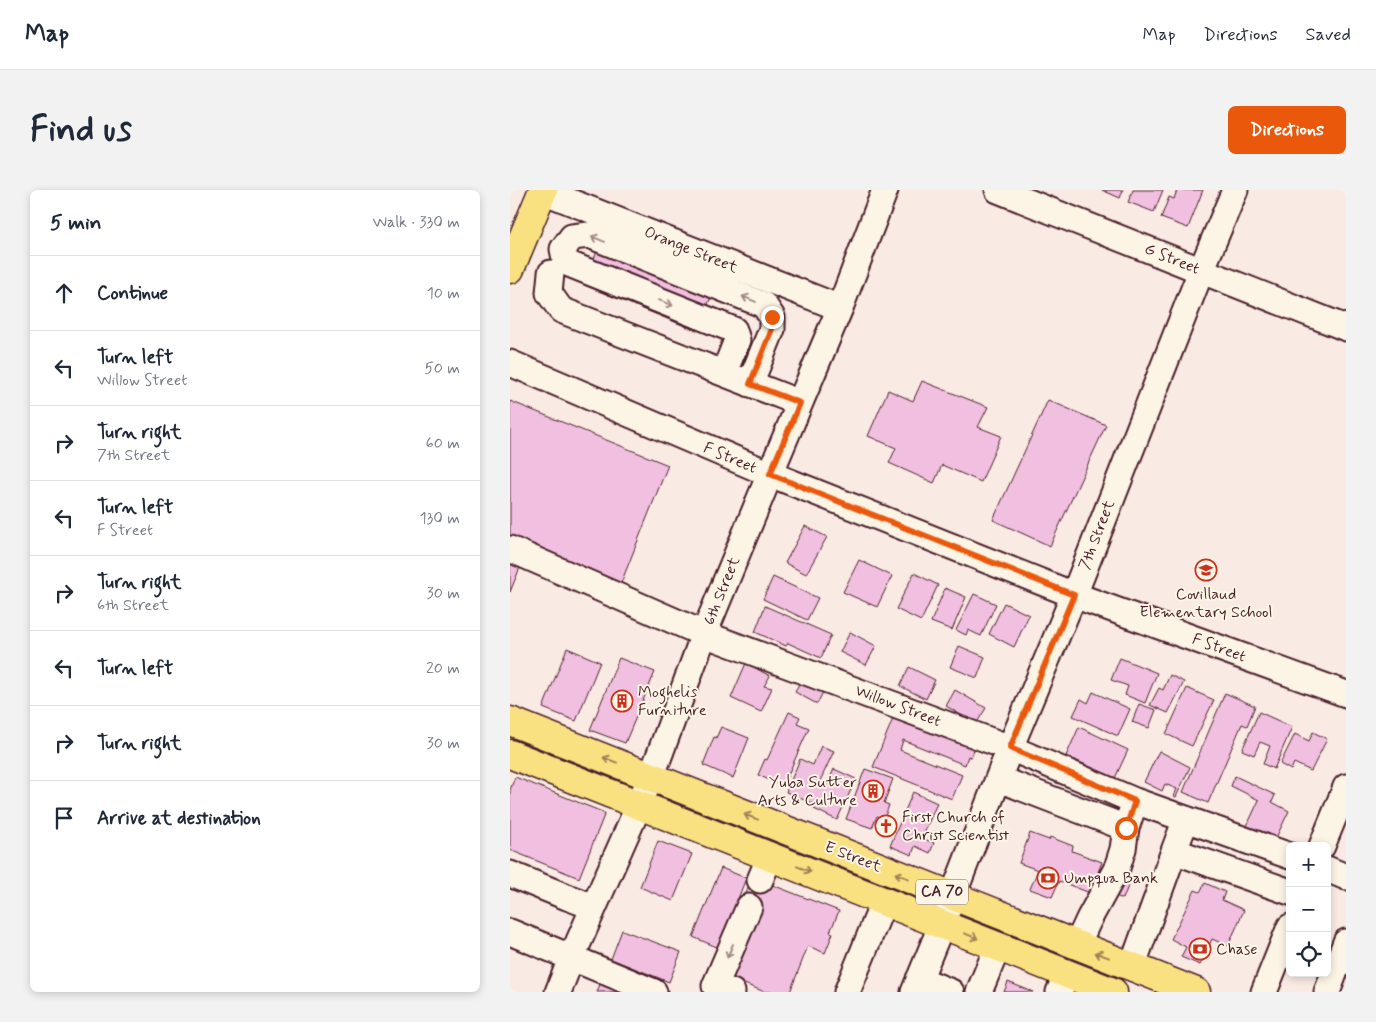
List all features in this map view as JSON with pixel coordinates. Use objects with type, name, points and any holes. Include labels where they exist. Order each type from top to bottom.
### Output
[{"type":"main road","points":[[510,269],[543,190]]},
{"type":"main road","name":"E Street","points":[[510,721],[1196,992]]},
{"type":"main road","name":"E Street","points":[[510,754],[639,805],[765,868],[884,901],[998,946],[1063,983],[1113,992]]},
{"type":"street","name":"Orange Street","points":[[543,190],[840,308]]},
{"type":"street","name":"6th Street","points":[[558,992],[639,805],[704,634],[840,308],[885,190]]},
{"type":"street","name":"G Street","points":[[998,190],[1346,328]]},
{"type":"street","name":"7th Street","points":[[917,986],[1010,748],[1074,595],[1200,271],[1235,190]]},
{"type":"street","points":[[724,373],[737,340],[734,330],[569,264],[565,259],[563,249],[572,237],[589,235],[764,305],[772,317],[772,329],[750,384]]},
{"type":"street","points":[[551,273],[549,293],[561,310],[800,403]]},
{"type":"street","name":"F Street","points":[[510,363],[770,474],[1074,595],[1346,694]]},
{"type":"street","name":"Willow Street","points":[[510,550],[704,634],[1010,748],[1135,801],[1286,855]]},
{"type":"street","points":[[999,779],[1126,828]]},
{"type":"street","points":[[1324,842],[1346,787]]},
{"type":"street","points":[[1077,945],[1089,918],[1117,868],[1123,849],[1126,828],[1135,801]]},
{"type":"street","points":[[1132,967],[1186,819]]},
{"type":"street","points":[[1174,851],[1286,891]]},
{"type":"street","points":[[1331,871],[1346,877]]},
{"type":"street","points":[[510,874],[594,907]]},
{"type":"street","points":[[848,992],[884,901]]},
{"type":"street","points":[[732,992],[715,986],[749,907]]},
{"type":"street","points":[[510,932],[654,992]]},
{"type":"street","points":[[1264,992],[1288,932]]},
{"type":"street","points":[[1327,992],[1346,942]]},
{"type":"street","points":[[979,992],[998,946]]},
{"type":"street","points":[[917,986],[952,992]]},
{"type":"building","points":[[1102,190],[1123,190],[1120,198]]},
{"type":"building","points":[[1133,190],[1163,190],[1154,212],[1128,202]]},
{"type":"building","points":[[1177,190],[1203,190],[1188,228],[1161,218],[1169,197],[1174,199]]},
{"type":"building","points":[[597,251],[711,297],[697,331],[584,285]]},
{"type":"building","points":[[922,381],[988,407],[978,427],[1001,436],[981,482],[942,465],[934,483],[889,463],[896,448],[868,436],[888,390],[913,401]]},
{"type":"building","points":[[1048,400],[1106,425],[1050,546],[993,520]]},
{"type":"building","points":[[510,401],[668,465],[621,583],[510,538]]},
{"type":"building","points":[[805,526],[827,537],[806,574],[785,563]]},
{"type":"building","points":[[859,560],[892,576],[877,607],[843,592]]},
{"type":"building","points":[[510,561],[521,565],[510,592]]},
{"type":"building","points":[[914,573],[938,585],[921,621],[896,609]]},
{"type":"building","points":[[773,577],[818,598],[807,620],[763,599]]},
{"type":"building","points":[[945,588],[966,597],[952,630],[931,622]]},
{"type":"building","points":[[974,594],[996,604],[981,636],[968,630],[966,635],[956,630]]},
{"type":"building","points":[[1004,603],[1029,615],[1014,647],[989,634]]},
{"type":"building","points":[[765,606],[831,635],[821,658],[788,643],[786,646],[755,632]]},
{"type":"building","points":[[850,632],[876,646],[866,665],[840,652]]},
{"type":"building","points":[[959,646],[985,657],[977,678],[950,667]]},
{"type":"building","points":[[567,648],[600,662],[576,721],[543,708]]},
{"type":"building","name":"Moghelis Furniture","points":[[619,658],[655,672],[625,743],[590,730]]},
{"type":"building","points":[[1120,658],[1157,673],[1145,703],[1125,695],[1128,686],[1111,680]]},
{"type":"building","points":[[746,663],[770,676],[764,686],[772,688],[761,712],[731,698]]},
{"type":"building","points":[[909,667],[935,680],[926,699],[900,686]]},
{"type":"building","points":[[804,673],[827,684],[817,704],[795,692]]},
{"type":"building","points":[[1170,675],[1184,682],[1168,713],[1150,705],[1159,688],[1163,690]]},
{"type":"building","points":[[1187,688],[1214,700],[1192,746],[1166,734]]},
{"type":"building","points":[[955,690],[986,708],[976,724],[946,706]]},
{"type":"building","points":[[1093,692],[1130,709],[1118,736],[1073,716],[1081,699],[1088,703]]},
{"type":"building","points":[[1225,693],[1255,706],[1247,726],[1242,724],[1208,803],[1183,792]]},
{"type":"building","points":[[1139,704],[1156,710],[1149,728],[1132,722]]},
{"type":"building","points":[[897,709],[977,742],[971,757],[968,756],[965,765],[903,740],[900,750],[962,775],[952,799],[873,767]]},
{"type":"building","points":[[789,712],[800,717],[797,723],[809,728],[783,786],[758,775]]},
{"type":"building","points":[[1259,712],[1292,727],[1274,769],[1263,764],[1270,746],[1260,742],[1254,755],[1242,750]]},
{"type":"building","points":[[721,727],[749,738],[733,778],[703,765],[714,737],[716,738]]},
{"type":"building","points":[[1079,727],[1128,750],[1115,778],[1066,756]]},
{"type":"building","points":[[1313,732],[1327,739],[1311,771],[1294,763],[1291,770],[1280,764],[1295,734],[1309,741]]},
{"type":"building","points":[[821,746],[834,751],[820,781],[827,785],[834,769],[856,779],[837,820],[814,809],[816,805],[786,792],[800,759],[813,765]]},
{"type":"building","points":[[1159,751],[1190,767],[1176,797],[1174,796],[1177,789],[1165,784],[1162,791],[1144,782]]},
{"type":"building","name":"Yuba Sutter Arts & Culture","points":[[865,769],[893,779],[884,803],[889,805],[884,819],[877,816],[872,828],[846,819]]},
{"type":"building","points":[[1235,776],[1275,795],[1272,802],[1289,811],[1273,844],[1245,830],[1259,800],[1231,786]]},
{"type":"building","points":[[515,777],[605,813],[579,878],[510,850],[510,790]]},
{"type":"building","points":[[913,792],[937,803],[922,838],[934,843],[930,853],[915,846],[912,855],[890,846]]},
{"type":"building","points":[[1030,833],[1049,840],[1050,837],[1073,846],[1072,851],[1102,862],[1090,893],[1059,881],[1052,897],[1030,889],[1038,870],[1019,863]]},
{"type":"building","points":[[658,841],[692,854],[673,901],[640,887]]},
{"type":"building","points":[[721,868],[746,878],[719,948],[693,937]]},
{"type":"building","points":[[1100,869],[1130,881],[1123,899],[1093,887]]},
{"type":"building","points":[[752,877],[839,911],[830,932],[833,933],[825,953],[808,946],[790,992],[765,992],[729,978],[742,904]]},
{"type":"building","points":[[1205,883],[1225,892],[1222,900],[1244,910],[1228,946],[1212,939],[1200,965],[1181,957],[1186,947],[1171,939],[1195,890],[1200,892]]},
{"type":"building","points":[[622,930],[681,952],[669,982],[611,959]]},
{"type":"building","points":[[602,979],[633,992],[597,992]]},
{"type":"building","points":[[1008,982],[1033,992],[1004,992]]},
{"type":"place","name":"Covillaud Elementary School","points":[[1206,570]]},
{"type":"place","name":"Moghelis Furniture","points":[[622,701]]},
{"type":"place","name":"Yuba Sutter Arts & Culture","points":[[873,791]]},
{"type":"place","name":"First Church of Christ Scientist","points":[[886,826]]},
{"type":"place","name":"Umpqua Bank","points":[[1048,878]]},
{"type":"place","name":"Chase","points":[[1200,949]]},
{"type":"route","points":[[772,317],[772,329],[750,384],[800,403],[770,474],[1074,595],[1010,748],[1135,801],[1126,828]]}]
